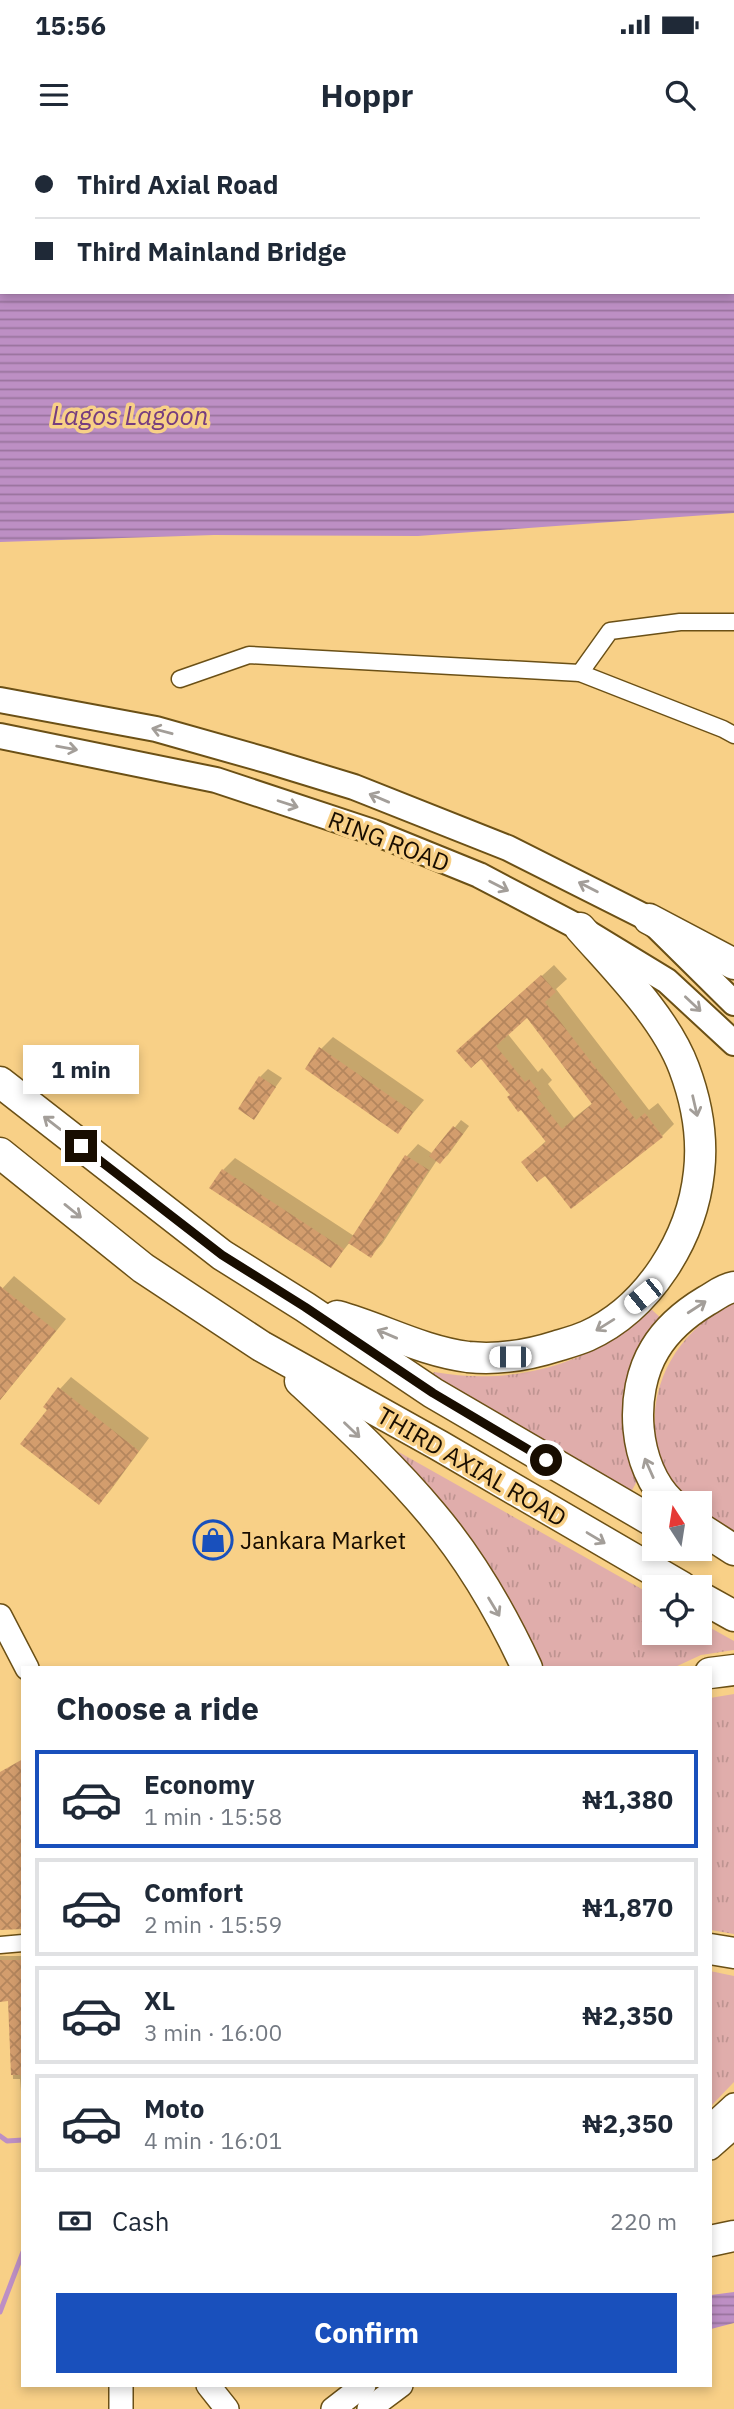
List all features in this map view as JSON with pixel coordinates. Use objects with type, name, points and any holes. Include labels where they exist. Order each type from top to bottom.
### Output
[{"type":"highway","points":[[649,919],[734,964]]},
{"type":"highway","points":[[0,1082],[222,1255],[305,1307],[361,1323],[420,1347],[469,1357],[510,1357],[543,1350],[588,1335],[615,1319],[643,1296],[682,1236],[699,1172],[698,1116],[683,1065],[660,1023],[580,928]]},
{"type":"highway","points":[[0,1153],[144,1268],[264,1348],[358,1436],[432,1514],[463,1556],[512,1636],[526,1666]]},
{"type":"highway","points":[[660,1491],[645,1458],[639,1428],[643,1376],[656,1348],[690,1311],[734,1287]]},
{"type":"highway","name":"THIRD AXIAL ROAD","points":[[305,1307],[433,1393],[642,1515]]},
{"type":"highway","name":"THIRD AXIAL ROAD","points":[[264,1348],[440,1446],[661,1575]]},
{"type":"highway","points":[[712,1536],[734,1550]]},
{"type":"highway","points":[[712,1554],[734,1566]]},
{"type":"highway","points":[[712,1604],[734,1616]]},
{"type":"highway","points":[[712,1673],[734,1670]]},
{"type":"highway","points":[[712,1949],[734,1953]]},
{"type":"highway","points":[[712,2241],[734,2236]]},
{"type":"main road","name":"RING ROAD","points":[[0,700],[156,729],[354,787],[508,848],[649,919],[734,1003]]},
{"type":"main road","name":"RING ROAD","points":[[0,736],[216,780],[373,832],[479,875],[580,928],[667,981],[734,1043]]},
{"type":"main road","points":[[0,1616],[26,1666]]},
{"type":"main road","points":[[712,2125],[734,2105]]},
{"type":"main road","points":[[712,2146],[734,2127]]},
{"type":"main road","points":[[121,2387],[121,2409]]},
{"type":"main road","points":[[210,2387],[227,2409]]},
{"type":"main road","points":[[333,2409],[360,2387]]},
{"type":"main road","points":[[369,2409],[398,2387]]},
{"type":"street","points":[[580,673],[610,631],[680,622],[734,622]]},
{"type":"street","points":[[180,679],[249,655],[580,673],[734,735]]},
{"type":"street","points":[[0,1945],[21,1943]]},
{"type":"green space","points":[[734,1303],[734,1541],[712,1525],[712,1491],[679,1491],[669,1476],[658,1448],[655,1420],[658,1391],[669,1365],[685,1340],[707,1319]]},
{"type":"green space","points":[[651,1309],[662,1319],[637,1361],[623,1402],[623,1428],[637,1481],[630,1494],[430,1379],[434,1372],[493,1376],[550,1367],[603,1344]]},
{"type":"green space","points":[[397,1451],[642,1589],[642,1645],[712,1645],[712,1629],[734,1641],[734,1650],[701,1655],[677,1666],[541,1666],[508,1599],[455,1523]]},
{"type":"green space","points":[[734,1694],[734,1934],[712,1930],[712,1698]]},
{"type":"green space","points":[[712,1971],[734,1976],[734,2082],[712,2105]]},
{"type":"water","name":"Lagos Lagoon","points":[[0,294],[734,294],[734,513],[418,536],[214,535],[0,542]]},
{"type":"water","points":[[734,2292],[734,2323],[712,2329],[712,2295]]},
{"type":"building","points":[[541,975],[556,992],[545,1002],[636,1120],[645,1113],[663,1137],[571,1209],[545,1176],[537,1182],[521,1162],[546,1142],[521,1110],[518,1112],[507,1097],[510,1095],[481,1059],[471,1068],[456,1051]],"holes":[[[527,1018],[592,1104],[562,1129],[537,1097],[541,1094],[529,1079],[525,1082],[496,1046]]]},
{"type":"building","points":[[319,1047],[413,1112],[398,1134],[305,1069]]},
{"type":"building","points":[[259,1076],[276,1087],[254,1120],[238,1109]]},
{"type":"building","points":[[453,1126],[463,1134],[440,1164],[429,1156]]},
{"type":"building","points":[[405,1155],[429,1170],[371,1258],[348,1243]]},
{"type":"building","points":[[222,1169],[344,1249],[331,1268],[209,1188]]},
{"type":"building","points":[[0,1286],[56,1331],[0,1400]]},
{"type":"building","points":[[58,1387],[139,1451],[99,1505],[20,1444],[47,1410],[43,1407]]},
{"type":"building","points":[[21,1760],[21,1929],[0,1930],[0,1772]]},
{"type":"building","points":[[0,1960],[21,1960],[21,2075],[11,2075],[8,2001],[0,2002]]},
{"type":"waterway","points":[[0,2136],[7,2141],[21,2140]]},
{"type":"waterway","points":[[0,2312],[21,2257]]},
{"type":"place","name":"Jankara Market","points":[[213,1540]]},
{"type":"route","points":[[81,1146],[222,1255],[433,1393],[546,1460]]}]
